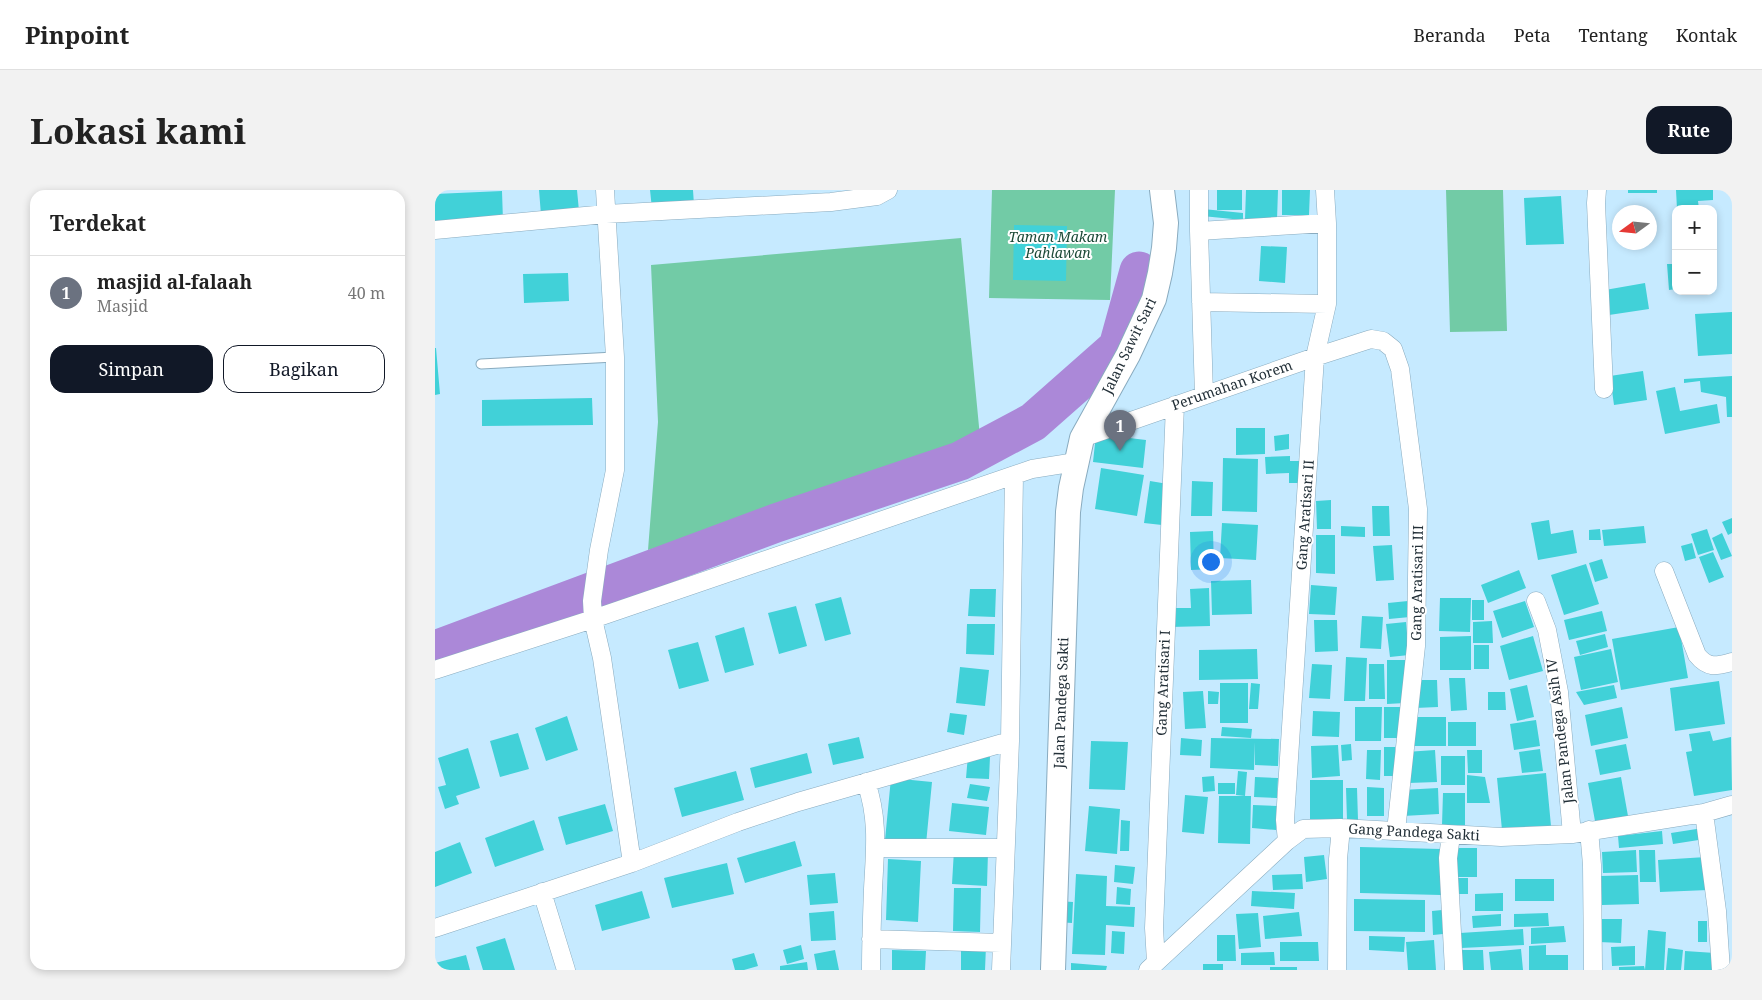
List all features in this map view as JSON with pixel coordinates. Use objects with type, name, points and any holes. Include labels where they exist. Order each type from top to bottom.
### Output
[{"type":"main road","name":"Jalan Sawit Sari","points":[[1082,438],[1128,354],[1154,299],[1164,248],[1166,223],[1162,190]]},
{"type":"main road","name":"Jalan Pandega Sakti","points":[[1053,970],[1068,512],[1082,438]]},
{"type":"street","points":[[605,190],[615,357],[615,470],[599,550],[592,601],[593,619],[602,658],[632,863]]},
{"type":"street","points":[[435,230],[606,214],[831,202],[877,196],[887,190]]},
{"type":"street","points":[[1199,190],[1204,395]]},
{"type":"street","name":"Gang Aratisari II","points":[[1287,841],[1285,820],[1315,357],[1327,304],[1325,190]]},
{"type":"street","points":[[1597,190],[1604,388]]},
{"type":"street","points":[[1199,231],[1327,223]]},
{"type":"street","points":[[1201,302],[1327,304]]},
{"type":"street","name":"Perumahan Korem","points":[[1082,438],[1315,357],[1371,339],[1383,341]]},
{"type":"street","name":"Gang Aratisari III","points":[[1383,341],[1393,349],[1400,369],[1418,509],[1416,646],[1396,831]]},
{"type":"street","name":"Gang Aratisari I","points":[[1152,966],[1175,405]]},
{"type":"street","points":[[435,670],[593,619],[1032,468],[1076,462]]},
{"type":"street","points":[[1001,970],[1010,741],[1014,475]]},
{"type":"street","points":[[1664,571],[1697,655],[1703,662],[1711,665],[1732,662]]},
{"type":"street","name":"Jalan Pandega Asih IV","points":[[1537,601],[1547,630],[1559,692],[1580,832],[1592,865],[1593,970]]},
{"type":"street","points":[[435,928],[632,863],[738,822],[798,802],[1010,741]]},
{"type":"street","points":[[866,782],[873,802],[876,848],[871,970]]},
{"type":"street","name":"Gang Pandega Sakti","points":[[1152,966],[1287,841],[1303,829],[1341,828],[1501,837],[1580,832],[1704,813],[1732,805]]},
{"type":"street","points":[[1704,813],[1717,911],[1721,970]]},
{"type":"street","points":[[1337,970],[1337,859],[1341,828]]},
{"type":"street","points":[[1451,834],[1448,858],[1454,970]]},
{"type":"street","points":[[876,848],[1005,848]]},
{"type":"street","points":[[542,892],[566,970]]},
{"type":"street","points":[[871,939],[1001,943]]},
{"type":"lane","points":[[481,364],[615,357]]},
{"type":"green space","name":"Taman Makam Pahlawan","points":[[992,190],[1115,190],[1110,300],[989,298]]},
{"type":"green space","points":[[1446,190],[1503,190],[1507,331],[1450,332]]},
{"type":"green space","points":[[961,238],[982,458],[648,550],[658,422],[651,265]]},
{"type":"building","points":[[539,190],[577,190],[579,211],[541,215]]},
{"type":"building","points":[[650,190],[693,190],[694,205],[652,209]]},
{"type":"building","points":[[1217,190],[1242,190],[1242,210],[1217,210]]},
{"type":"building","points":[[1246,190],[1278,190],[1277,220],[1245,219]]},
{"type":"building","points":[[1282,190],[1310,190],[1309,215],[1282,215]]},
{"type":"building","points":[[1628,190],[1657,190],[1657,193],[1628,193]]},
{"type":"building","points":[[1676,190],[1713,190],[1713,200],[1698,201],[1698,205],[1677,205]]},
{"type":"building","points":[[502,191],[503,221],[435,224],[435,194]]},
{"type":"building","points":[[1561,196],[1564,244],[1526,245],[1524,198]]},
{"type":"building","points":[[1203,209],[1243,213],[1243,220],[1202,216]]},
{"type":"building","points":[[1014,225],[1067,226],[1066,281],[1013,280]]},
{"type":"building","points":[[1261,246],[1287,247],[1285,283],[1259,281]]},
{"type":"building","points":[[1667,264],[1672,264],[1672,290],[1669,290]]},
{"type":"building","points":[[568,273],[569,301],[524,303],[523,274]]},
{"type":"building","points":[[1645,283],[1649,309],[1609,315],[1605,290]]},
{"type":"building","points":[[1732,312],[1732,354],[1698,356],[1695,314]]},
{"type":"building","points":[[435,348],[440,394],[435,395]]},
{"type":"building","points":[[1643,371],[1647,400],[1614,405],[1610,376]]},
{"type":"building","points":[[1732,376],[1732,417],[1727,417],[1726,397],[1701,392],[1700,381],[1684,383],[1684,379]]},
{"type":"building","points":[[1675,387],[1680,411],[1717,404],[1720,423],[1665,434],[1656,391]]},
{"type":"building","points":[[592,398],[593,425],[482,426],[482,400]]},
{"type":"building","points":[[1236,428],[1265,428],[1265,454],[1236,455]]},
{"type":"building","points":[[1096,434],[1146,440],[1143,468],[1093,462]]},
{"type":"building","points":[[1289,434],[1289,449],[1275,451],[1274,436]]},
{"type":"building","points":[[1290,456],[1290,461],[1299,461],[1300,483],[1289,483],[1289,473],[1266,474],[1265,457]]},
{"type":"building","points":[[1223,458],[1258,459],[1257,512],[1222,511]]},
{"type":"building","points":[[1101,468],[1144,475],[1137,516],[1095,509]]},
{"type":"building","points":[[1150,481],[1168,484],[1162,525],[1144,523]]},
{"type":"building","points":[[1192,481],[1213,482],[1212,516],[1191,516]]},
{"type":"building","points":[[1331,500],[1331,529],[1317,529],[1316,501]]},
{"type":"building","points":[[1372,506],[1389,506],[1390,536],[1373,536]]},
{"type":"building","points":[[1732,518],[1732,533],[1728,535],[1722,522]]},
{"type":"building","points":[[1549,520],[1551,534],[1573,530],[1577,553],[1538,560],[1531,523]]},
{"type":"building","points":[[1222,523],[1258,525],[1256,560],[1220,558]]},
{"type":"building","points":[[1341,526],[1365,527],[1365,537],[1341,536]]},
{"type":"building","points":[[1644,526],[1646,543],[1604,546],[1602,530]]},
{"type":"building","points":[[1600,529],[1601,540],[1589,540],[1589,530]]},
{"type":"building","points":[[1707,529],[1714,550],[1698,555],[1691,534]]},
{"type":"building","points":[[1213,531],[1214,569],[1191,570],[1190,532]]},
{"type":"building","points":[[1722,533],[1732,556],[1721,560],[1712,538]]},
{"type":"building","points":[[1316,535],[1335,535],[1335,574],[1316,573]]},
{"type":"building","points":[[1692,543],[1696,558],[1685,561],[1681,546]]},
{"type":"building","points":[[1392,545],[1394,580],[1376,581],[1373,546]]},
{"type":"building","points":[[1713,552],[1724,577],[1709,583],[1699,557]]},
{"type":"building","points":[[1602,559],[1608,578],[1595,582],[1589,563]]},
{"type":"building","points":[[1586,564],[1599,604],[1564,615],[1551,575]]},
{"type":"building","points":[[1519,570],[1526,588],[1488,603],[1481,585]]},
{"type":"building","points":[[1251,580],[1252,614],[1212,615],[1211,581]]},
{"type":"building","points":[[1311,585],[1337,587],[1335,615],[1309,614]]},
{"type":"building","points":[[1209,588],[1210,626],[1170,627],[1169,608],[1191,608],[1190,589]]},
{"type":"building","points":[[970,589],[996,589],[995,617],[968,616]]},
{"type":"building","points":[[841,597],[851,634],[825,641],[815,604]]},
{"type":"building","points":[[1440,598],[1471,598],[1470,632],[1439,631]]},
{"type":"building","points":[[1472,600],[1484,600],[1484,620],[1472,620]]},
{"type":"building","points":[[1408,601],[1410,617],[1389,619],[1388,603]]},
{"type":"building","points":[[1525,601],[1534,627],[1502,638],[1493,611]]},
{"type":"building","points":[[796,606],[807,646],[779,654],[768,613]]},
{"type":"building","points":[[1602,611],[1607,631],[1569,640],[1564,620]]},
{"type":"building","points":[[1362,616],[1383,617],[1381,649],[1360,648]]},
{"type":"building","points":[[1314,620],[1337,620],[1338,651],[1315,652]]},
{"type":"building","points":[[1492,621],[1493,643],[1473,643],[1473,622]]},
{"type":"building","points":[[1406,622],[1409,655],[1390,657],[1386,624]]},
{"type":"building","points":[[967,624],[995,624],[994,655],[966,654]]},
{"type":"building","points":[[744,627],[754,665],[725,673],[715,636]]},
{"type":"building","points":[[1679,627],[1688,678],[1621,690],[1612,639]]},
{"type":"building","points":[[1605,634],[1608,647],[1580,655],[1576,641]]},
{"type":"building","points":[[1471,636],[1471,670],[1440,670],[1440,637]]},
{"type":"building","points":[[1533,636],[1543,671],[1509,680],[1500,646]]},
{"type":"building","points":[[698,642],[709,681],[679,689],[668,650]]},
{"type":"building","points":[[1474,645],[1489,645],[1489,669],[1474,669]]},
{"type":"building","points":[[1257,649],[1258,679],[1199,680],[1199,650]]},
{"type":"building","points":[[1611,649],[1618,682],[1581,690],[1574,657]]},
{"type":"building","points":[[1346,657],[1367,658],[1365,701],[1344,701]]},
{"type":"building","points":[[1387,660],[1405,660],[1405,703],[1387,704]]},
{"type":"building","points":[[1312,664],[1332,665],[1330,699],[1309,698]]},
{"type":"building","points":[[1369,664],[1384,664],[1385,699],[1369,699]]},
{"type":"building","points":[[960,667],[989,670],[985,706],[956,703]]},
{"type":"building","points":[[1449,678],[1465,678],[1467,710],[1451,711]]},
{"type":"building","points":[[1414,680],[1437,680],[1438,707],[1415,708]]},
{"type":"building","points":[[1719,681],[1725,724],[1675,731],[1670,688]]},
{"type":"building","points":[[1220,683],[1248,683],[1248,723],[1220,723]]},
{"type":"building","points":[[1251,683],[1260,684],[1258,709],[1249,709]]},
{"type":"building","points":[[1527,685],[1534,717],[1517,721],[1510,689]]},
{"type":"building","points":[[1614,685],[1617,698],[1584,705],[1576,692]]},
{"type":"building","points":[[1203,691],[1206,728],[1185,729],[1183,692]]},
{"type":"building","points":[[1208,691],[1219,692],[1218,704],[1208,704]]},
{"type":"building","points":[[1488,692],[1505,692],[1506,710],[1488,710]]},
{"type":"building","points":[[1355,707],[1382,707],[1381,741],[1355,741]]},
{"type":"building","points":[[1384,707],[1401,707],[1401,738],[1384,738]]},
{"type":"building","points":[[1622,707],[1628,738],[1591,746],[1585,715]]},
{"type":"building","points":[[1313,711],[1340,712],[1339,737],[1312,736]]},
{"type":"building","points":[[950,713],[967,715],[964,735],[947,732]]},
{"type":"building","points":[[567,716],[578,750],[546,761],[535,728]]},
{"type":"building","points":[[1411,717],[1446,717],[1446,746],[1410,746]]},
{"type":"building","points":[[1536,720],[1540,746],[1514,750],[1510,724]]},
{"type":"building","points":[[1448,722],[1476,722],[1476,746],[1448,746]]},
{"type":"building","points":[[1222,727],[1252,729],[1251,738],[1221,736]]},
{"type":"building","points":[[1710,731],[1713,741],[1731,737],[1732,790],[1694,796],[1686,752],[1692,751],[1689,734]]},
{"type":"building","points":[[518,733],[529,769],[500,777],[490,741]]},
{"type":"building","points":[[859,737],[864,758],[833,765],[828,744]]},
{"type":"building","points":[[1181,738],[1202,740],[1201,756],[1180,755]]},
{"type":"building","points":[[1211,738],[1279,739],[1278,766],[1255,765],[1255,742],[1254,770],[1210,768]]},
{"type":"building","points":[[1091,741],[1128,742],[1125,790],[1089,789]]},
{"type":"building","points":[[1351,744],[1352,760],[1342,761],[1341,745]]},
{"type":"building","points":[[1626,744],[1631,769],[1600,775],[1595,750]]},
{"type":"building","points":[[1338,745],[1340,776],[1312,778],[1311,746]]},
{"type":"building","points":[[1384,747],[1395,747],[1395,776],[1384,776]]},
{"type":"building","points":[[468,748],[480,788],[456,796],[459,804],[445,809],[438,787],[446,785],[438,758]]},
{"type":"building","points":[[1540,749],[1543,771],[1522,773],[1519,752]]},
{"type":"building","points":[[1367,750],[1381,750],[1380,780],[1366,779]]},
{"type":"building","points":[[1435,750],[1437,782],[1408,783],[1406,752]]},
{"type":"building","points":[[1467,750],[1482,750],[1482,773],[1468,773]]},
{"type":"building","points":[[807,753],[812,773],[755,788],[750,768]]},
{"type":"building","points":[[968,755],[990,757],[989,779],[966,778]]},
{"type":"building","points":[[1441,756],[1465,756],[1465,785],[1441,785]]},
{"type":"building","points":[[736,771],[744,800],[682,817],[674,788]]},
{"type":"building","points":[[1238,771],[1247,772],[1245,796],[1236,795]]},
{"type":"building","points":[[1546,773],[1551,826],[1502,830],[1497,778]]},
{"type":"building","points":[[1467,775],[1485,777],[1490,803],[1467,803]]},
{"type":"building","points":[[1214,776],[1215,791],[1203,792],[1202,777]]},
{"type":"building","points":[[1255,777],[1278,778],[1277,798],[1254,797]]},
{"type":"building","points":[[1621,777],[1628,816],[1595,821],[1588,783]]},
{"type":"building","points":[[891,778],[932,782],[926,844],[885,840]]},
{"type":"building","points":[[1310,780],[1343,780],[1343,819],[1310,819]]},
{"type":"building","points":[[1218,783],[1235,783],[1235,794],[1218,794]]},
{"type":"building","points":[[970,784],[990,787],[987,801],[967,798]]},
{"type":"building","points":[[1367,787],[1384,788],[1384,816],[1367,816]]},
{"type":"building","points":[[1346,788],[1357,788],[1358,820],[1347,820]]},
{"type":"building","points":[[1438,788],[1439,814],[1403,816],[1402,790]]},
{"type":"building","points":[[1443,793],[1465,793],[1465,825],[1442,825]]},
{"type":"building","points":[[1185,795],[1208,797],[1204,834],[1182,832]]},
{"type":"building","points":[[1219,796],[1251,796],[1250,844],[1218,843]]},
{"type":"building","points":[[952,803],[989,807],[986,835],[949,831]]},
{"type":"building","points":[[605,804],[613,831],[566,845],[558,817]]},
{"type":"building","points":[[1253,805],[1278,806],[1276,830],[1252,828]]},
{"type":"building","points":[[1089,806],[1120,809],[1117,854],[1085,851]]},
{"type":"building","points":[[534,820],[544,850],[495,867],[485,838]]},
{"type":"building","points":[[1121,820],[1130,821],[1129,851],[1120,851]]},
{"type":"building","points":[[1703,828],[1705,839],[1673,844],[1671,833]]},
{"type":"building","points":[[1662,831],[1663,844],[1619,848],[1618,836]]},
{"type":"building","points":[[795,841],[802,866],[745,883],[737,858]]},
{"type":"building","points":[[460,842],[472,873],[435,887],[435,852]]},
{"type":"building","points":[[1360,847],[1441,849],[1441,895],[1360,893]]},
{"type":"building","points":[[1455,848],[1477,848],[1477,877],[1455,877]]},
{"type":"building","points":[[954,850],[988,852],[987,886],[952,884]]},
{"type":"building","points":[[1636,850],[1637,872],[1603,873],[1602,852]]},
{"type":"building","points":[[1639,850],[1655,850],[1656,882],[1640,882]]},
{"type":"building","points":[[1324,855],[1327,879],[1306,882],[1304,857]]},
{"type":"building","points":[[1706,857],[1708,890],[1660,892],[1658,860]]},
{"type":"building","points":[[888,859],[921,861],[918,922],[886,920]]},
{"type":"building","points":[[727,863],[734,894],[672,908],[664,878]]},
{"type":"building","points":[[1115,865],[1135,867],[1133,884],[1114,882]]},
{"type":"building","points":[[835,873],[838,903],[810,905],[807,875]]},
{"type":"building","points":[[1076,874],[1107,876],[1106,906],[1135,907],[1134,927],[1106,925],[1105,955],[1072,954]]},
{"type":"building","points":[[1302,874],[1303,889],[1273,890],[1272,875]]},
{"type":"building","points":[[1638,875],[1639,904],[1602,905],[1600,876]]},
{"type":"building","points":[[1454,878],[1468,878],[1468,894],[1454,894]]},
{"type":"building","points":[[1515,879],[1554,879],[1554,901],[1515,901]]},
{"type":"building","points":[[1117,887],[1131,889],[1130,905],[1116,904]]},
{"type":"building","points":[[954,888],[981,888],[980,932],[953,931]]},
{"type":"building","points":[[642,891],[650,918],[602,931],[595,905]]},
{"type":"building","points":[[1252,891],[1295,893],[1294,909],[1251,906]]},
{"type":"building","points":[[1503,893],[1503,911],[1475,911],[1475,894]]},
{"type":"building","points":[[1354,899],[1425,900],[1425,932],[1354,931]]},
{"type":"building","points":[[1058,901],[1073,902],[1072,923],[1057,922]]},
{"type":"building","points":[[1442,910],[1443,934],[1433,935],[1432,911]]},
{"type":"building","points":[[834,911],[836,940],[811,941],[809,913]]},
{"type":"building","points":[[1299,912],[1302,936],[1265,939],[1263,916]]},
{"type":"building","points":[[1258,913],[1261,947],[1239,949],[1236,914]]},
{"type":"building","points":[[1548,913],[1549,926],[1514,927],[1514,914]]},
{"type":"building","points":[[1501,914],[1501,926],[1473,928],[1472,916]]},
{"type":"building","points":[[1599,919],[1622,919],[1621,943],[1599,942]]},
{"type":"building","points":[[1698,921],[1707,921],[1707,942],[1698,942]]},
{"type":"building","points":[[1564,926],[1566,942],[1531,944],[1531,928]]},
{"type":"building","points":[[1523,929],[1524,945],[1461,948],[1460,933]]},
{"type":"building","points":[[1648,930],[1666,932],[1664,970],[1645,970]]},
{"type":"building","points":[[1112,931],[1125,932],[1124,954],[1111,953]]},
{"type":"building","points":[[1217,935],[1235,935],[1236,961],[1217,961]]},
{"type":"building","points":[[1369,936],[1405,937],[1404,952],[1369,950]]},
{"type":"building","points":[[505,938],[515,970],[483,970],[476,947]]},
{"type":"building","points":[[1434,940],[1436,970],[1408,970],[1406,942]]},
{"type":"building","points":[[1280,942],[1318,942],[1319,961],[1280,961]]},
{"type":"building","points":[[801,945],[804,959],[787,964],[783,950]]},
{"type":"building","points":[[961,945],[986,946],[985,970],[961,970]]},
{"type":"building","points":[[1546,945],[1546,955],[1568,955],[1568,970],[1529,970],[1529,946]]},
{"type":"building","points":[[1635,946],[1635,965],[1612,966],[1611,947]]},
{"type":"building","points":[[1668,948],[1683,950],[1681,970],[1666,970]]},
{"type":"building","points":[[1521,949],[1523,970],[1491,970],[1489,952]]},
{"type":"building","points":[[835,950],[839,970],[817,970],[814,954]]},
{"type":"building","points":[[892,950],[926,951],[925,970],[892,970]]},
{"type":"building","points":[[1461,950],[1483,950],[1484,970],[1462,970]]},
{"type":"building","points":[[1685,951],[1715,953],[1713,970],[1684,970]]},
{"type":"building","points":[[1274,952],[1275,965],[1241,965],[1241,953]]},
{"type":"building","points":[[754,953],[758,966],[744,970],[735,970],[732,959]]},
{"type":"building","points":[[466,955],[470,970],[435,970],[435,963]]},
{"type":"building","points":[[807,962],[808,970],[780,970],[780,966]]},
{"type":"building","points":[[1071,963],[1107,966],[1106,970],[1071,970]]},
{"type":"building","points":[[1203,964],[1223,964],[1223,970],[1203,970]]},
{"type":"building","points":[[1644,966],[1645,970],[1619,970],[1619,967]]},
{"type":"building","points":[[1270,967],[1297,967],[1297,970],[1270,970]]},
{"type":"waterway","points":[[435,650],[776,523],[960,461],[1033,422],[1118,347],[1139,271]]},
{"type":"place","name":"masjid al-falaah","points":[[1120,451]]}]
